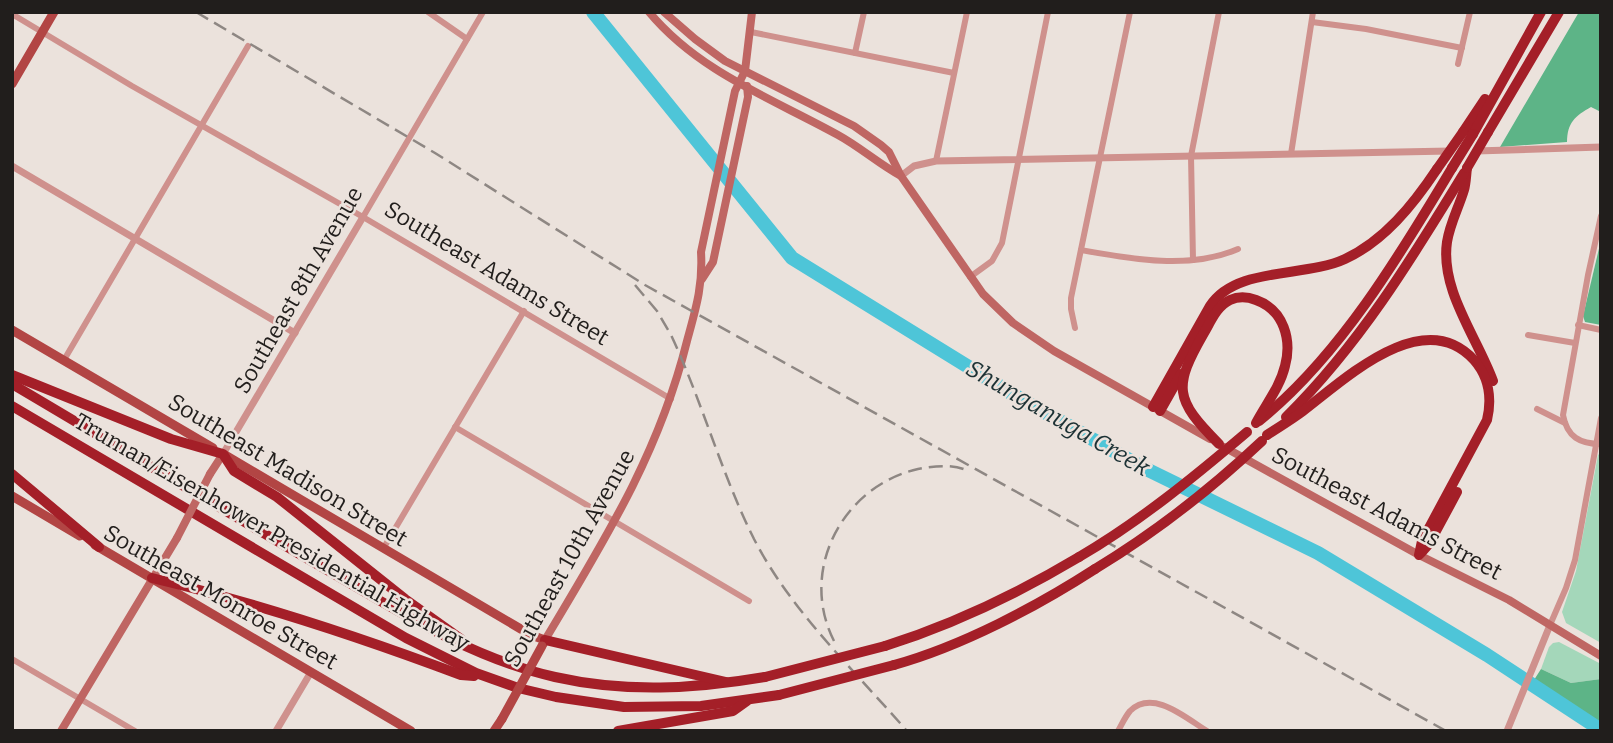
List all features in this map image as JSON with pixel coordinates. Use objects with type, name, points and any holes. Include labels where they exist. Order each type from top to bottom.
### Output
[{"type":"highway","name":"Truman/Eisenhower Presidential Highway","points":[[12,384],[405,615],[442,636],[500,661],[554,677],[607,686],[661,689],[765,677],[886,646],[941,627],[1038,581],[1118,533],[1173,493],[1247,432],[1293,389],[1365,304],[1401,252],[1452,168],[1468,133],[1541,12]]},
{"type":"highway","name":"Truman/Eisenhower Presidential Highway","points":[[12,406],[406,638],[455,664],[494,679],[556,697],[624,707],[701,706],[779,695],[916,659],[1056,592],[1158,528],[1265,438],[1300,403],[1401,276],[1559,12]]},
{"type":"highway","points":[[1157,409],[1210,306],[1220,294],[1251,280],[1335,263],[1360,251],[1399,218],[1468,133]]},
{"type":"highway","points":[[1419,555],[1429,544],[1490,433],[1496,414],[1494,384],[1454,294],[1447,263],[1447,242],[1464,190],[1467,168]]},
{"type":"highway","points":[[1157,409],[1214,315],[1230,300],[1249,297],[1271,308],[1284,325],[1287,341],[1287,358],[1276,390],[1256,423]]},
{"type":"highway","points":[[1265,438],[1345,377],[1400,345],[1439,341],[1451,344],[1469,356],[1483,373],[1487,384],[1489,411],[1476,444],[1422,541],[1419,555]]},
{"type":"highway","points":[[1187,363],[1182,379],[1183,396],[1199,423],[1219,443]]},
{"type":"highway","points":[[12,375],[171,439],[223,454],[234,471],[277,497],[424,613],[454,635],[500,661]]},
{"type":"highway","points":[[12,474],[100,547]]},
{"type":"highway","points":[[152,578],[364,639],[461,675],[494,679]]},
{"type":"highway","points":[[543,643],[729,683]]},
{"type":"highway","points":[[618,731],[733,711],[750,699]]},
{"type":"main road","points":[[12,84],[54,12]]},
{"type":"main road","points":[[649,12],[689,52],[720,75],[846,140],[901,176]]},
{"type":"main road","name":"Southeast Adams Street","points":[[664,12],[726,61],[863,131],[889,152],[901,176],[970,277],[983,294],[1028,334],[1419,555],[1509,600],[1601,656]]},
{"type":"main road","name":"Southeast 10th Avenue","points":[[494,731],[616,522],[642,470],[671,398],[702,279],[701,251],[730,117],[743,86],[752,12]]},
{"type":"main road","name":"Southeast 10th Avenue","points":[[702,279],[713,262],[720,232],[748,97],[743,86]]},
{"type":"main road","name":"Southeast Madison Street","points":[[12,330],[543,643]]},
{"type":"main road","name":"Southeast 8th Avenue","points":[[61,731],[177,538],[223,454]]},
{"type":"main road","name":"Southeast Monroe Street","points":[[12,496],[411,731]]},
{"type":"street","points":[[428,12],[467,39]]},
{"type":"street","name":"Southeast 8th Avenue","points":[[223,454],[483,12]]},
{"type":"street","points":[[855,53],[864,12]]},
{"type":"street","points":[[936,161],[967,12]]},
{"type":"street","points":[[970,277],[992,261],[1000,249],[1048,12]]},
{"type":"street","points":[[1075,328],[1071,298],[1130,12]]},
{"type":"street","points":[[1194,260],[1191,156],[1219,12]]},
{"type":"street","points":[[1291,154],[1313,12]]},
{"type":"street","points":[[1458,64],[1470,12]]},
{"type":"street","name":"Southeast Adams Street","points":[[12,14],[671,398]]},
{"type":"street","points":[[1312,22],[1366,29],[1462,48]]},
{"type":"street","points":[[751,32],[954,73]]},
{"type":"street","points":[[64,360],[248,46]]},
{"type":"street","points":[[901,176],[914,166],[936,161],[1601,147]]},
{"type":"street","points":[[12,166],[295,333]]},
{"type":"street","points":[[1598,444],[1577,440],[1565,422],[1564,404],[1601,216]]},
{"type":"street","points":[[1081,250],[1153,259],[1194,260],[1218,257],[1238,249]]},
{"type":"street","points":[[383,549],[524,311]]},
{"type":"street","points":[[1578,325],[1601,330]]},
{"type":"street","points":[[1528,335],[1575,343]]},
{"type":"street","points":[[1536,409],[1565,422]]},
{"type":"street","points":[[1507,731],[1566,588],[1598,444],[1601,418]]},
{"type":"street","points":[[454,427],[749,601]]},
{"type":"street","points":[[12,659],[135,731]]},
{"type":"street","points":[[276,731],[311,672]]},
{"type":"street","points":[[1118,731],[1130,711],[1141,704],[1158,703],[1207,731]]},
{"type":"green space","points":[[1579,12],[1601,12],[1601,112],[1591,107],[1576,117],[1568,130],[1567,142],[1500,147]]},
{"type":"green space","points":[[1601,240],[1601,325],[1585,322],[1583,316]]},
{"type":"green space","points":[[1601,452],[1601,643],[1566,623],[1562,612],[1576,571],[1598,455]]},
{"type":"green space","points":[[1559,642],[1601,664],[1601,679],[1571,683],[1541,669],[1549,647]]},
{"type":"green space","points":[[1541,669],[1571,683],[1601,679],[1601,723],[1534,680]]},
{"type":"waterway","name":"Shunganuga Creek","points":[[593,12],[792,258],[1014,395],[1142,467],[1318,553],[1487,655],[1601,730]]},
{"type":"railway","points":[[196,12],[435,153],[645,285],[1446,731]]},
{"type":"railway","points":[[635,285],[657,311],[671,335],[742,514],[769,565],[824,639],[907,731]]},
{"type":"railway","points":[[834,641],[824,614],[821,587],[825,560],[834,535],[849,512],[868,493],[891,478],[930,467],[949,466],[966,470]]}]
